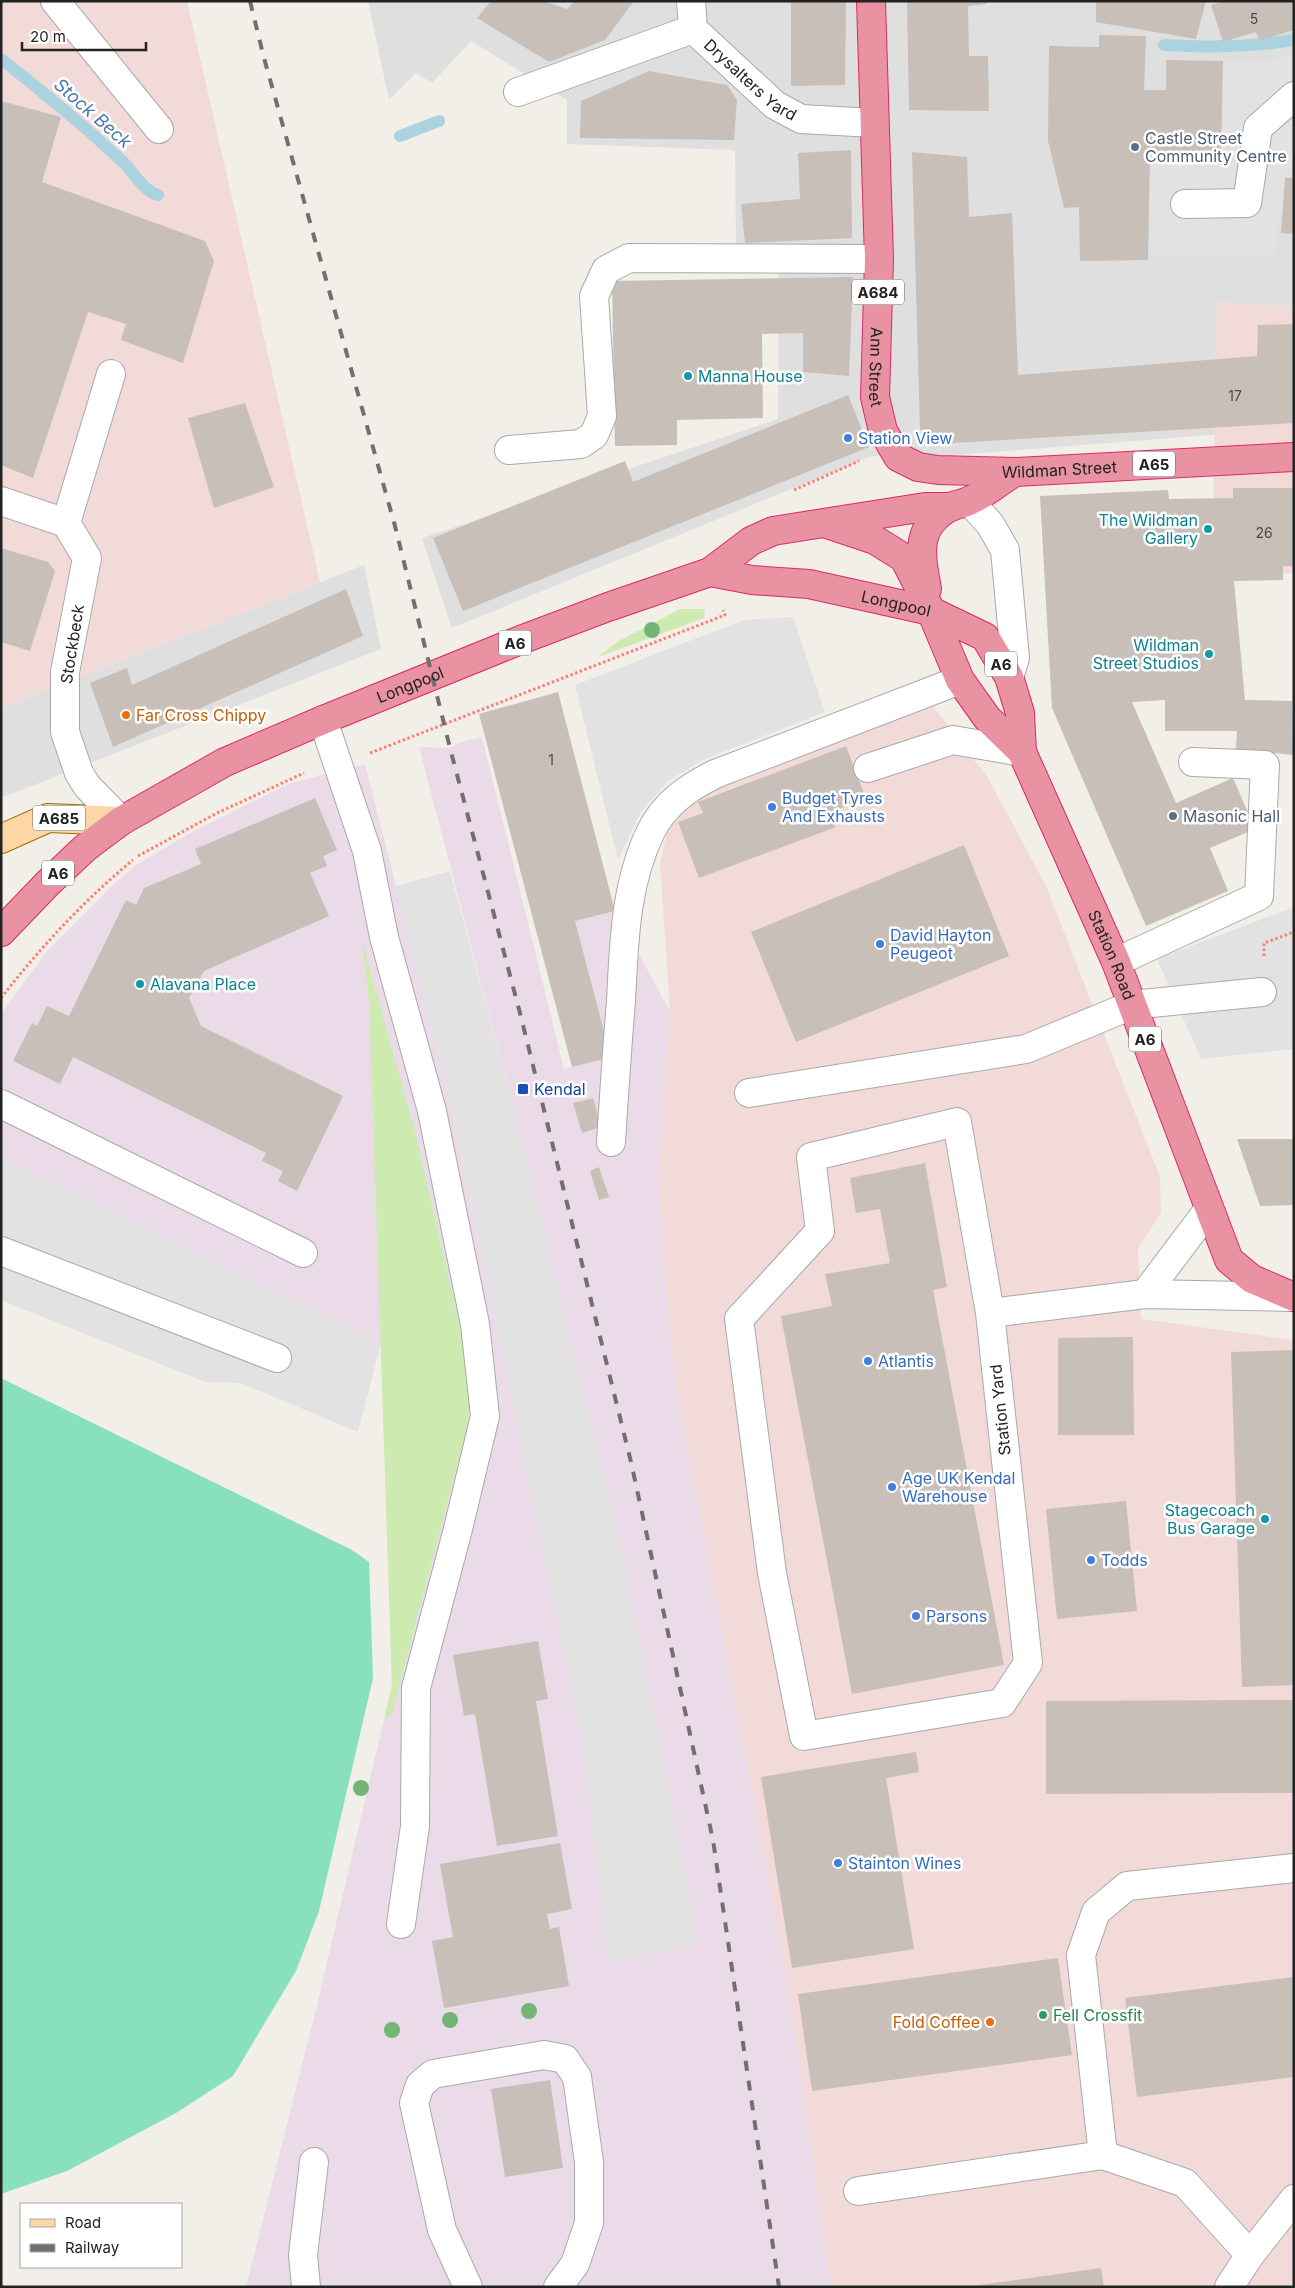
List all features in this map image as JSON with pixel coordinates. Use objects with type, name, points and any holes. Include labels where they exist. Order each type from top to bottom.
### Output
[{"type":"highway","name":"Ann Street","points":[[871,1],[878,259],[875,397],[880,421],[890,446],[898,457],[918,467],[1015,472]]},
{"type":"highway","name":"Wildman Street","points":[[931,611],[922,558],[922,540],[932,520],[1015,472],[1294,457]]},
{"type":"highway","points":[[823,523],[925,507],[960,504]]},
{"type":"highway","name":"Longpool","points":[[121,821],[225,762],[324,720],[608,607],[710,572],[752,540],[773,531],[823,523],[875,540],[904,558],[931,611]]},
{"type":"highway","name":"Longpool","points":[[710,572],[752,580],[809,584],[931,611]]},
{"type":"highway","name":"Station Road","points":[[931,611],[985,637],[1009,677],[1020,713],[1022,752],[1116,962],[1229,1260],[1252,1279],[1293,1297]]},
{"type":"highway","name":"Station Road","points":[[931,611],[960,680],[987,718],[1022,752]]},
{"type":"highway","name":"A6","points":[[1,932],[85,848],[121,821]]},
{"type":"main road","name":"A685","points":[[1,839],[48,818],[121,821]]},
{"type":"street","points":[[55,1],[159,129]]},
{"type":"street","name":"Drysalters Yard","points":[[691,1],[693,29],[775,105],[801,119],[874,123]]},
{"type":"street","name":"Drysalters Yard","points":[[518,92],[693,29]]},
{"type":"street","points":[[1185,204],[1247,203],[1258,128],[1294,96]]},
{"type":"street","points":[[509,450],[582,444],[594,435],[602,416],[594,296],[606,270],[629,258],[878,259]]},
{"type":"street","points":[[1,501],[66,523],[111,374]]},
{"type":"street","points":[[960,504],[990,524],[1005,550],[1015,658],[1009,677]]},
{"type":"street","name":"Stockbeck","points":[[66,523],[87,558],[65,672],[64,732],[79,772],[87,786],[121,821]]},
{"type":"street","points":[[611,1142],[626,913],[640,859],[652,829],[670,803],[690,786],[715,774],[960,680]]},
{"type":"street","points":[[324,720],[367,851],[384,937],[432,1112],[475,1324],[485,1416],[458,1529],[416,1688],[415,1826],[401,1924]]},
{"type":"street","points":[[868,768],[953,740],[1022,752]]},
{"type":"street","points":[[1116,962],[1259,896],[1265,765],[1193,762]]},
{"type":"street","points":[[749,1093],[1026,1049],[1132,1005],[1262,992]]},
{"type":"street","points":[[1,1104],[303,1253]]},
{"type":"street","name":"Station Yard","points":[[957,1122],[990,1313],[1028,1663],[1002,1703],[804,1736],[772,1573],[739,1319],[820,1231],[811,1156],[957,1122]]},
{"type":"street","points":[[1145,1294],[1208,1208]]},
{"type":"street","points":[[1,1251],[277,1358]]},
{"type":"street","points":[[990,1313],[1145,1294],[1293,1297]]},
{"type":"street","points":[[1103,2155],[1082,1956],[1096,1912],[1127,1886],[1294,1868]]},
{"type":"street","points":[[468,2287],[442,2230],[414,2103],[420,2084],[433,2074],[544,2055],[565,2058],[577,2077],[589,2162],[589,2223],[575,2264],[558,2287]]},
{"type":"street","points":[[858,2191],[1103,2155],[1185,2183],[1250,2255]]},
{"type":"street","points":[[306,2287],[303,2255],[314,2162]]},
{"type":"street","points":[[1229,2287],[1250,2255],[1294,2199]]},
{"type":"path","points":[[368,754],[725,615],[720,601]]},
{"type":"path","points":[[1,998],[34,956],[71,915],[137,856],[217,813],[310,770]]},
{"type":"shaded area","points":[[1,1],[187,1],[320,582],[1,708]]},
{"type":"shaded area","points":[[368,1],[1294,1],[1294,307],[1217,302],[1223,434],[955,455],[872,456],[452,628],[422,538],[778,419],[779,245],[736,246],[735,150],[567,144],[567,100],[471,41],[432,83],[416,73],[389,100]]},
{"type":"shaded area","points":[[1294,51],[1294,165],[1285,178],[1274,257],[1148,255],[1150,154],[1221,155],[1223,61],[1269,61]]},
{"type":"shaded area","points":[[1217,302],[1294,307],[1294,573],[1212,575]]},
{"type":"shaded area","points":[[364,565],[381,649],[1,798],[1,708]]},
{"type":"shaded area","points":[[793,617],[825,712],[705,759],[668,781],[640,813],[618,860],[575,685],[744,620]]},
{"type":"shaded area","points":[[933,706],[988,778],[1046,886],[1160,1177],[1161,1213],[1138,1248],[1141,1319],[1294,1340],[1294,2287],[831,2287],[788,1983],[674,1375],[658,1184],[670,1011],[660,864],[667,832],[689,803],[714,787]]},
{"type":"shaded area","points":[[482,737],[564,1069],[611,1056],[575,921],[615,911],[670,1011],[658,1184],[674,1375],[788,1983],[831,2287],[246,2287],[317,2005],[392,1685],[381,1343],[1,1158],[1,1014],[48,950],[116,882],[138,864],[190,833],[288,784],[365,764],[447,1087],[581,1734],[609,1962],[698,1944],[622,1550],[512,1102],[419,747],[450,748],[461,742]]},
{"type":"shaded area","points":[[450,871],[512,1102],[622,1550],[698,1944],[609,1962],[581,1734],[447,1087],[396,886]]},
{"type":"shaded area","points":[[1294,907],[1294,1049],[1201,1059],[1157,959]]},
{"type":"shaded area","points":[[1,1158],[381,1343],[358,1432],[240,1383],[205,1382],[1,1300]]},
{"type":"green space","points":[[680,609],[705,609],[704,618],[598,657],[617,642]]},
{"type":"green space","points":[[362,941],[415,1131],[466,1353],[471,1390],[466,1432],[391,1717],[385,1717],[392,1685],[369,1000]]},
{"type":"green space","points":[[1,1378],[352,1550],[369,1562],[373,1678],[319,1911],[296,1971],[233,2076],[176,2113],[67,2171],[1,2194]]},
{"type":"building","points":[[491,1],[543,1],[567,9],[575,1],[634,1],[605,40],[549,62],[477,18]]},
{"type":"building","points":[[791,1],[846,1],[845,85],[791,86]]},
{"type":"building","points":[[907,1],[987,1],[987,4],[968,6],[969,56],[988,56],[989,111],[909,110]]},
{"type":"building","points":[[1096,1],[1206,1],[1196,39],[1096,22]]},
{"type":"building","points":[[1224,1],[1294,1],[1294,30],[1259,41],[1256,32],[1223,42],[1211,5]]},
{"type":"building","name":"Castle Street Community Centre","points":[[1099,35],[1146,36],[1144,90],[1166,90],[1166,60],[1223,61],[1221,156],[1150,154],[1148,260],[1080,261],[1079,207],[1064,208],[1048,141],[1049,46],[1099,47]]},
{"type":"building","points":[[649,71],[727,85],[737,100],[734,140],[580,138],[581,101]]},
{"type":"building","points":[[1,101],[61,117],[42,182],[205,241],[214,261],[183,363],[121,340],[126,324],[88,312],[33,478],[1,465]]},
{"type":"building","points":[[851,150],[852,238],[745,243],[741,204],[800,199],[798,153]]},
{"type":"building","points":[[912,152],[967,157],[969,217],[1012,213],[1018,375],[1257,356],[1258,325],[1294,324],[1294,423],[936,444],[920,429]]},
{"type":"building","points":[[1285,178],[1294,178],[1294,234],[1281,233]]},
{"type":"building","name":"Manna House","points":[[853,277],[849,376],[803,372],[803,333],[762,334],[763,418],[677,420],[677,445],[615,446],[612,281]]},
{"type":"building","points":[[848,395],[869,447],[463,611],[433,538],[625,461],[633,482]]},
{"type":"building","points":[[245,403],[274,487],[214,508],[188,418]]},
{"type":"building","points":[[1233,488],[1294,488],[1294,566],[1283,566],[1283,580],[1234,581],[1245,700],[1292,701],[1293,755],[1236,749],[1237,731],[1165,731],[1165,700],[1132,702],[1176,803],[1233,778],[1255,829],[1210,848],[1228,891],[1146,926],[1052,708],[1040,496],[1168,490],[1169,499],[1233,498]]},
{"type":"building","points":[[1,548],[48,562],[55,571],[30,651],[1,642]]},
{"type":"building","points":[[346,589],[363,636],[113,747],[90,683],[127,668],[132,685]]},
{"type":"building","points":[[558,692],[615,911],[575,921],[611,1057],[572,1067],[479,714]]},
{"type":"building","name":"Budget Tyres And Exhausts","points":[[846,746],[866,799],[830,812],[836,827],[699,878],[678,822],[703,813],[698,802]]},
{"type":"building","name":"Alavana Place","points":[[315,798],[337,850],[323,856],[327,866],[310,873],[329,916],[204,971],[189,998],[201,1026],[343,1096],[297,1191],[278,1181],[283,1171],[262,1161],[266,1153],[73,1057],[60,1084],[13,1061],[32,1023],[37,1026],[47,1006],[69,1016],[126,900],[136,905],[144,888],[201,864],[195,849]]},
{"type":"building","name":"David Hayton Peugeot","points":[[964,845],[1009,956],[796,1042],[751,932]]},
{"type":"building","points":[[593,1098],[601,1127],[582,1133],[573,1103]]},
{"type":"building","points":[[1237,1139],[1294,1139],[1294,1205],[1260,1206]]},
{"type":"building","points":[[925,1163],[947,1287],[933,1290],[1004,1665],[852,1694],[781,1316],[832,1306],[825,1274],[890,1263],[880,1209],[856,1213],[850,1178]]},
{"type":"building","points":[[599,1167],[609,1197],[599,1200],[590,1171]]},
{"type":"building","points":[[1133,1337],[1134,1435],[1058,1435],[1058,1338]]},
{"type":"building","name":"Stagecoach Bus Garage","points":[[1294,1350],[1294,1685],[1242,1687],[1231,1352]]},
{"type":"building","name":"Todds","points":[[1126,1501],[1137,1611],[1057,1619],[1046,1509]]},
{"type":"building","points":[[538,1641],[548,1699],[536,1701],[558,1836],[497,1846],[475,1714],[464,1716],[453,1655]]},
{"type":"building","points":[[1294,1700],[1294,1793],[1046,1794],[1046,1701]]},
{"type":"building","name":"Stainton Wines","points":[[916,1752],[919,1772],[886,1778],[914,1949],[792,1968],[761,1777]]},
{"type":"building","points":[[560,1843],[572,1909],[547,1914],[550,1929],[559,1927],[569,1986],[444,2008],[432,1941],[453,1937],[440,1864]]},
{"type":"building","points":[[1058,1958],[1072,2055],[812,2091],[798,1994]]},
{"type":"building","points":[[1294,1977],[1294,2077],[1137,2097],[1125,1998]]},
{"type":"building","points":[[550,2080],[563,2168],[505,2177],[491,2089]]},
{"type":"building","points":[[1101,2268],[1104,2287],[973,2287],[973,2286]]},
{"type":"waterway","name":"Stock Beck","points":[[1164,45],[1229,46],[1294,40]]},
{"type":"waterway","name":"Stock Beck","points":[[1,59],[78,122],[122,161],[148,190],[158,195]]},
{"type":"waterway","name":"Stock Beck","points":[[400,136],[439,121]]},
{"type":"railway","points":[[250,1],[264,58],[395,526],[450,748],[521,1017],[631,1462],[713,1840],[779,2287]]},
{"type":"place","name":"Castle Street Community Centre","points":[[1135,147]]},
{"type":"place","name":"Manna House","points":[[688,376]]},
{"type":"place","name":"Station View","points":[[848,438]]},
{"type":"place","name":"The Wildman Gallery","points":[[1208,529]]},
{"type":"place","name":"Wildman Street Studios","points":[[1209,654]]},
{"type":"place","name":"Far Cross Chippy","points":[[126,715]]},
{"type":"place","name":"Budget Tyres And Exhausts","points":[[772,807]]},
{"type":"place","name":"Masonic Hall","points":[[1173,816]]},
{"type":"place","name":"David Hayton Peugeot","points":[[880,944]]},
{"type":"place","name":"Alavana Place","points":[[140,984]]},
{"type":"place","name":"Kendal","points":[[523,1089]]},
{"type":"place","name":"Atlantis","points":[[868,1361]]},
{"type":"place","name":"Age UK Kendal Warehouse","points":[[892,1487]]},
{"type":"place","name":"Stagecoach Bus Garage","points":[[1265,1519]]},
{"type":"place","name":"Todds","points":[[1091,1560]]},
{"type":"place","name":"Parsons","points":[[916,1616]]},
{"type":"place","name":"Stainton Wines","points":[[838,1863]]},
{"type":"place","name":"Fell Crossfit","points":[[1043,2015]]},
{"type":"place","name":"Fold Coffee","points":[[990,2022]]}]
